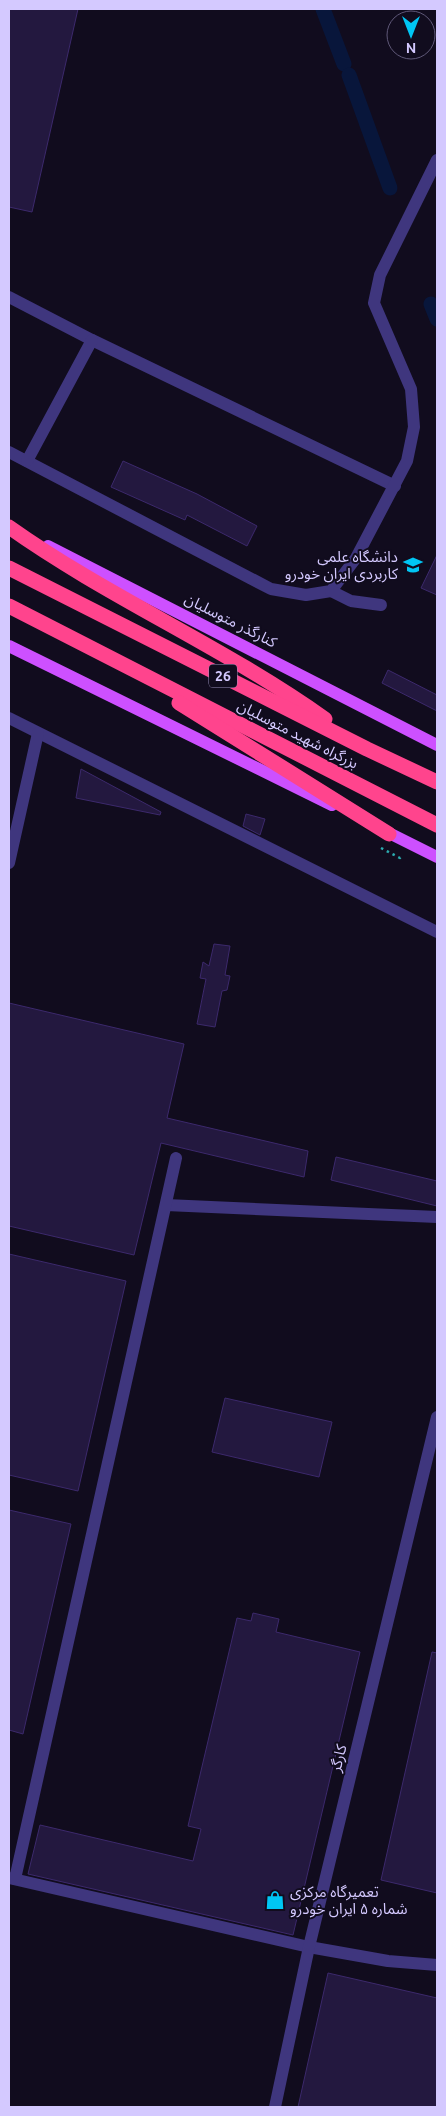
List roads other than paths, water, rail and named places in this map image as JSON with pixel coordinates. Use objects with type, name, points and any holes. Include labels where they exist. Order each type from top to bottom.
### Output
[{"type":"highway","points":[[9,526],[53,558],[280,687],[367,749]]},
{"type":"highway","name":"بزرگراه شهید متوسلیان","points":[[9,568],[367,749],[437,782]]},
{"type":"highway","name":"بزرگراه شهید متوسلیان","points":[[9,606],[437,825]]},
{"type":"highway","points":[[89,647],[390,834]]},
{"type":"main road","name":"کنارگذر متوسلیان","points":[[9,526],[437,745]]},
{"type":"main road","points":[[9,646],[437,858]]},
{"type":"lane","points":[[331,591],[356,558],[407,461],[414,427],[411,390],[374,303],[380,275],[437,160]]},
{"type":"lane","points":[[9,297],[92,340],[395,486]]},
{"type":"lane","points":[[27,461],[92,340]]},
{"type":"lane","points":[[9,452],[272,589],[306,595],[331,591],[351,602],[381,605]]},
{"type":"lane","points":[[9,718],[437,932]]},
{"type":"lane","points":[[9,863],[38,733]]},
{"type":"lane","points":[[176,1158],[12,1878],[309,1947],[388,1961],[437,1965]]},
{"type":"lane","points":[[166,1205],[437,1217]]},
{"type":"lane","name":"کارگر","points":[[275,2107],[309,1947],[437,1417]]},
{"type":"waterway","points":[[323,9],[344,64]]},
{"type":"waterway","points":[[349,75],[390,188]]},
{"type":"waterway","points":[[431,304],[437,319]]},
{"type":"place","name":"دانشگاه علمی کاربردی ایران خودرو","points":[[413,565]]},
{"type":"place","name":"تعمیرگاه مرکزی شماره ۵ ایران خودرو","points":[[275,1900]]}]
